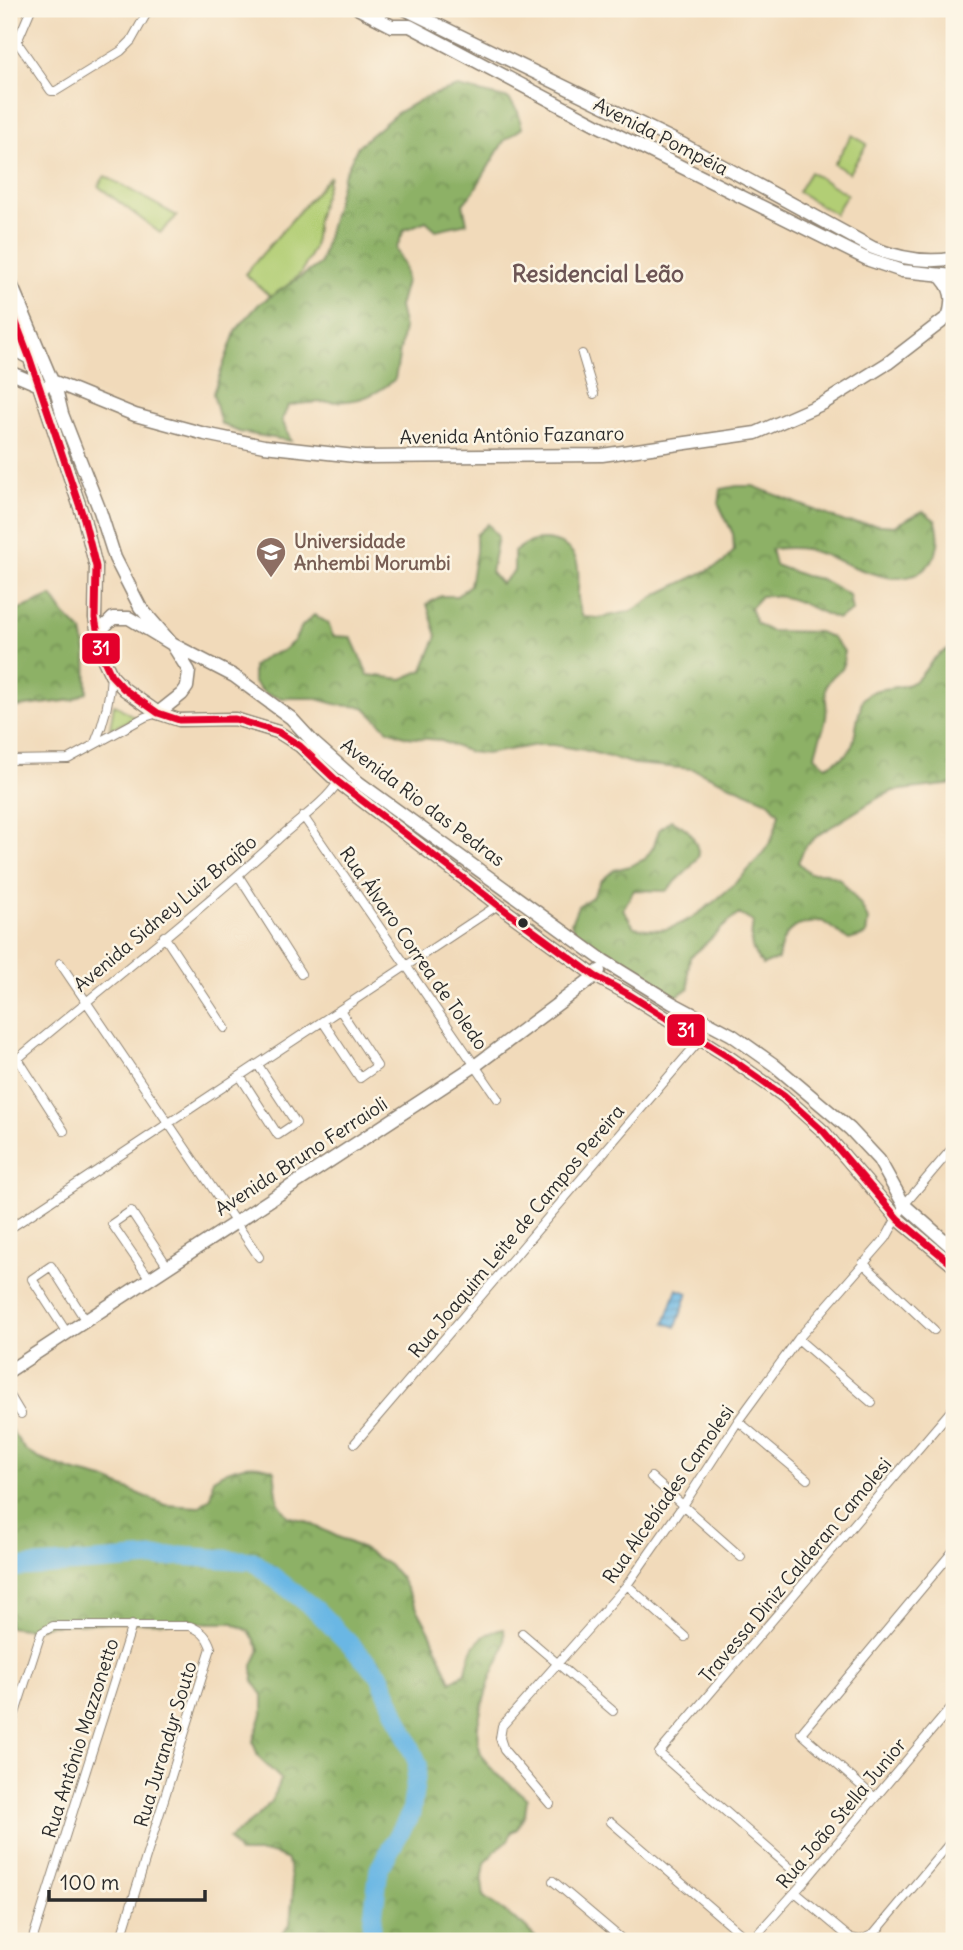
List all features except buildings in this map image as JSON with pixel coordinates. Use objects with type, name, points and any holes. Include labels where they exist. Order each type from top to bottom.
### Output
[{"type":"street","points":[[31,9],[17,42],[51,91],[56,91],[121,51],[131,41],[149,9]]},
{"type":"street","name":"Avenida Pompéia","points":[[359,9],[392,26],[410,26],[652,152],[869,260],[902,271],[954,276]]},
{"type":"street","name":"Avenida Pompéia","points":[[405,9],[684,145],[873,248],[910,258],[954,258]]},
{"type":"street","points":[[549,99],[547,91],[558,82]]},
{"type":"street","points":[[652,152],[681,158],[684,145]]},
{"type":"street","points":[[939,275],[953,295],[952,313]]},
{"type":"street","name":"Avenida Rio das Pedras","points":[[9,279],[54,387],[115,558],[139,607],[172,644],[234,676],[291,718],[314,743],[358,782],[604,961],[672,1003],[732,1035],[797,1083],[850,1129],[879,1160],[904,1205],[954,1249]]},
{"type":"street","name":"Avenida Rio das Pedras","points":[[9,304],[84,519],[96,568],[98,639],[111,675],[104,722],[94,743]]},
{"type":"street","name":"Avenida Antônio Fazanaro","points":[[9,372],[38,385],[54,387],[135,415],[205,434],[264,446],[364,457],[602,455],[756,433],[824,403],[888,363],[952,313]]},
{"type":"street","points":[[9,346],[46,367]]},
{"type":"street","points":[[582,354],[594,394]]},
{"type":"street","points":[[9,760],[68,759],[94,743],[158,713],[182,694],[189,679],[188,671],[172,644],[129,618],[113,618],[98,639]]},
{"type":"street","name":"Avenida Rio das Pedras","points":[[111,675],[124,689],[158,713],[179,720],[235,719],[255,723],[278,732],[300,746],[338,782],[595,976],[727,1056],[784,1096],[824,1132],[898,1219],[954,1266]]},
{"type":"street","name":"Avenida Sidney Luiz Brajão","points":[[9,1066],[238,875],[331,793],[338,782]]},
{"type":"street","name":"Rua Álvaro Correa de Toledo","points":[[303,816],[498,1098]]},
{"type":"street","points":[[238,875],[301,974]]},
{"type":"street","points":[[9,1230],[498,905]]},
{"type":"street","points":[[164,936],[225,1028]]},
{"type":"street","name":"Avenida Bruno Ferraioli","points":[[9,1371],[476,1065],[595,976],[604,961]]},
{"type":"street","points":[[60,963],[259,1257]]},
{"type":"street","points":[[323,1022],[360,1078],[377,1066],[340,1010]]},
{"type":"street","name":"Rua Joaquim Leite de Campos Pereira","points":[[355,1443],[700,1040]]},
{"type":"street","points":[[18,1059],[64,1131]]},
{"type":"street","points":[[240,1076],[278,1135],[296,1123],[258,1065]]},
{"type":"street","name":"Rua Alcebíades Camolesi","points":[[547,1801],[504,1750],[500,1738],[502,1726],[626,1585],[684,1504],[738,1421],[798,1339],[886,1238],[904,1205],[954,1146]]},
{"type":"street","points":[[150,1279],[112,1224],[131,1211],[168,1267]]},
{"type":"street","points":[[863,1263],[934,1330]]},
{"type":"street","points":[[67,1333],[32,1279],[51,1266],[86,1321]]},
{"type":"street","points":[[798,1339],[872,1403]]},
{"type":"street","points":[[9,1394],[21,1414]]},
{"type":"street","name":"Travessa Diniz Calderan Camolesi","points":[[805,1881],[659,1753],[954,1407]]},
{"type":"street","points":[[738,1421],[807,1479]]},
{"type":"street","points":[[651,1477],[741,1558]]},
{"type":"street","points":[[874,1797],[802,1733],[954,1550]]},
{"type":"street","points":[[626,1585],[685,1637]]},
{"type":"street","points":[[9,1732],[41,1633],[53,1626],[132,1625]]},
{"type":"street","name":"Rua Jurandyr Souto","points":[[120,1941],[211,1648],[208,1637],[190,1626],[132,1625]]},
{"type":"street","name":"Rua Antônio Mazzonetto","points":[[32,1941],[132,1625]]},
{"type":"street","points":[[522,1633],[613,1710]]},
{"type":"street","name":"Rua João Stella Junior","points":[[750,1941],[805,1881],[954,1704]]},
{"type":"street","points":[[611,1822],[750,1941]]},
{"type":"street","points":[[795,1892],[850,1938],[861,1940],[874,1934],[954,1838]]},
{"type":"street","points":[[553,1881],[624,1941]]},
{"type":"green space","points":[[458,87],[509,99],[518,112],[522,128],[504,141],[474,191],[463,204],[467,223],[436,230],[426,221],[404,230],[396,249],[404,265],[406,281],[399,307],[404,328],[395,379],[381,390],[355,400],[288,406],[282,420],[291,441],[239,432],[221,424],[213,393],[236,330],[259,304],[320,264],[343,177],[358,146],[397,113],[426,97]]},
{"type":"green space","points":[[852,135],[867,144],[849,173],[834,164]]},
{"type":"green space","points":[[810,172],[847,194],[835,214],[798,192]]},
{"type":"green space","points":[[105,176],[177,216],[160,233],[98,186]]},
{"type":"green space","points":[[330,176],[317,219],[314,247],[302,272],[273,299],[245,274]]},
{"type":"green space","points":[[753,486],[845,522],[894,526],[923,511],[936,521],[938,542],[934,557],[919,573],[904,578],[870,573],[804,549],[771,549],[775,565],[821,579],[849,595],[852,611],[838,619],[782,597],[761,596],[750,608],[756,623],[770,631],[819,632],[833,638],[844,651],[843,668],[826,687],[827,713],[815,756],[826,766],[850,750],[863,699],[873,692],[913,682],[937,656],[954,646],[954,784],[893,791],[878,798],[818,835],[805,847],[798,862],[809,873],[826,873],[840,879],[861,905],[868,920],[866,935],[849,940],[822,921],[804,924],[786,934],[778,959],[763,965],[755,955],[752,945],[753,922],[739,914],[690,957],[689,988],[675,997],[630,974],[620,962],[577,938],[571,923],[578,906],[592,897],[601,881],[614,870],[645,859],[654,846],[659,830],[671,820],[690,833],[699,855],[690,868],[666,891],[634,890],[623,909],[634,927],[650,930],[666,929],[693,917],[737,881],[769,844],[779,813],[768,801],[693,769],[635,764],[584,750],[537,745],[486,754],[469,752],[439,740],[407,737],[388,730],[364,707],[339,705],[314,698],[282,698],[266,694],[253,682],[253,666],[267,656],[282,651],[294,641],[302,626],[314,615],[328,623],[333,636],[351,637],[368,675],[402,679],[423,670],[437,636],[427,604],[441,596],[457,596],[470,585],[476,535],[488,524],[498,537],[491,572],[501,584],[514,571],[514,552],[536,541],[552,541],[567,548],[576,561],[578,598],[583,617],[599,618],[632,611],[660,593],[723,563],[734,551],[733,534],[719,505],[721,489]]},
{"type":"green space","points":[[52,596],[65,615],[82,632],[86,652],[87,692],[73,700],[9,708],[9,614]]},
{"type":"green space","points":[[114,704],[136,718],[110,729]]},
{"type":"green space","points":[[9,1427],[25,1450],[40,1459],[104,1479],[165,1505],[199,1507],[211,1497],[213,1479],[235,1468],[250,1465],[274,1470],[278,1502],[288,1516],[305,1521],[361,1548],[389,1565],[400,1577],[431,1634],[451,1682],[466,1672],[473,1649],[482,1638],[504,1629],[503,1649],[481,1710],[478,1739],[480,1749],[490,1767],[527,1799],[525,1814],[517,1829],[485,1863],[482,1881],[484,1897],[524,1926],[539,1941],[277,1941],[290,1924],[293,1891],[288,1860],[272,1853],[239,1853],[229,1839],[266,1807],[281,1779],[258,1757],[253,1741],[263,1711],[263,1695],[253,1681],[253,1665],[260,1650],[249,1631],[233,1623],[114,1622],[48,1625],[33,1630],[9,1627]]},
{"type":"water","points":[[677,1289],[688,1293],[676,1327],[665,1323]]},
{"type":"waterway","points":[[9,1568],[181,1556],[253,1561],[316,1610],[379,1674],[418,1764],[411,1813],[379,1869],[370,1941]]},
{"type":"transit line","name":"31","points":[[9,304],[84,519],[96,567],[95,618],[102,656],[111,675],[124,689],[158,713],[179,720],[235,719],[278,732],[300,746],[338,782],[595,976],[727,1056],[784,1096],[824,1132],[898,1219],[954,1266]]},
{"type":"place","name":"Universidade Anhembi Morumbi","points":[[271,579]]},
{"type":"district","name":"Residencial Leão","points":[[598,274]]}]
